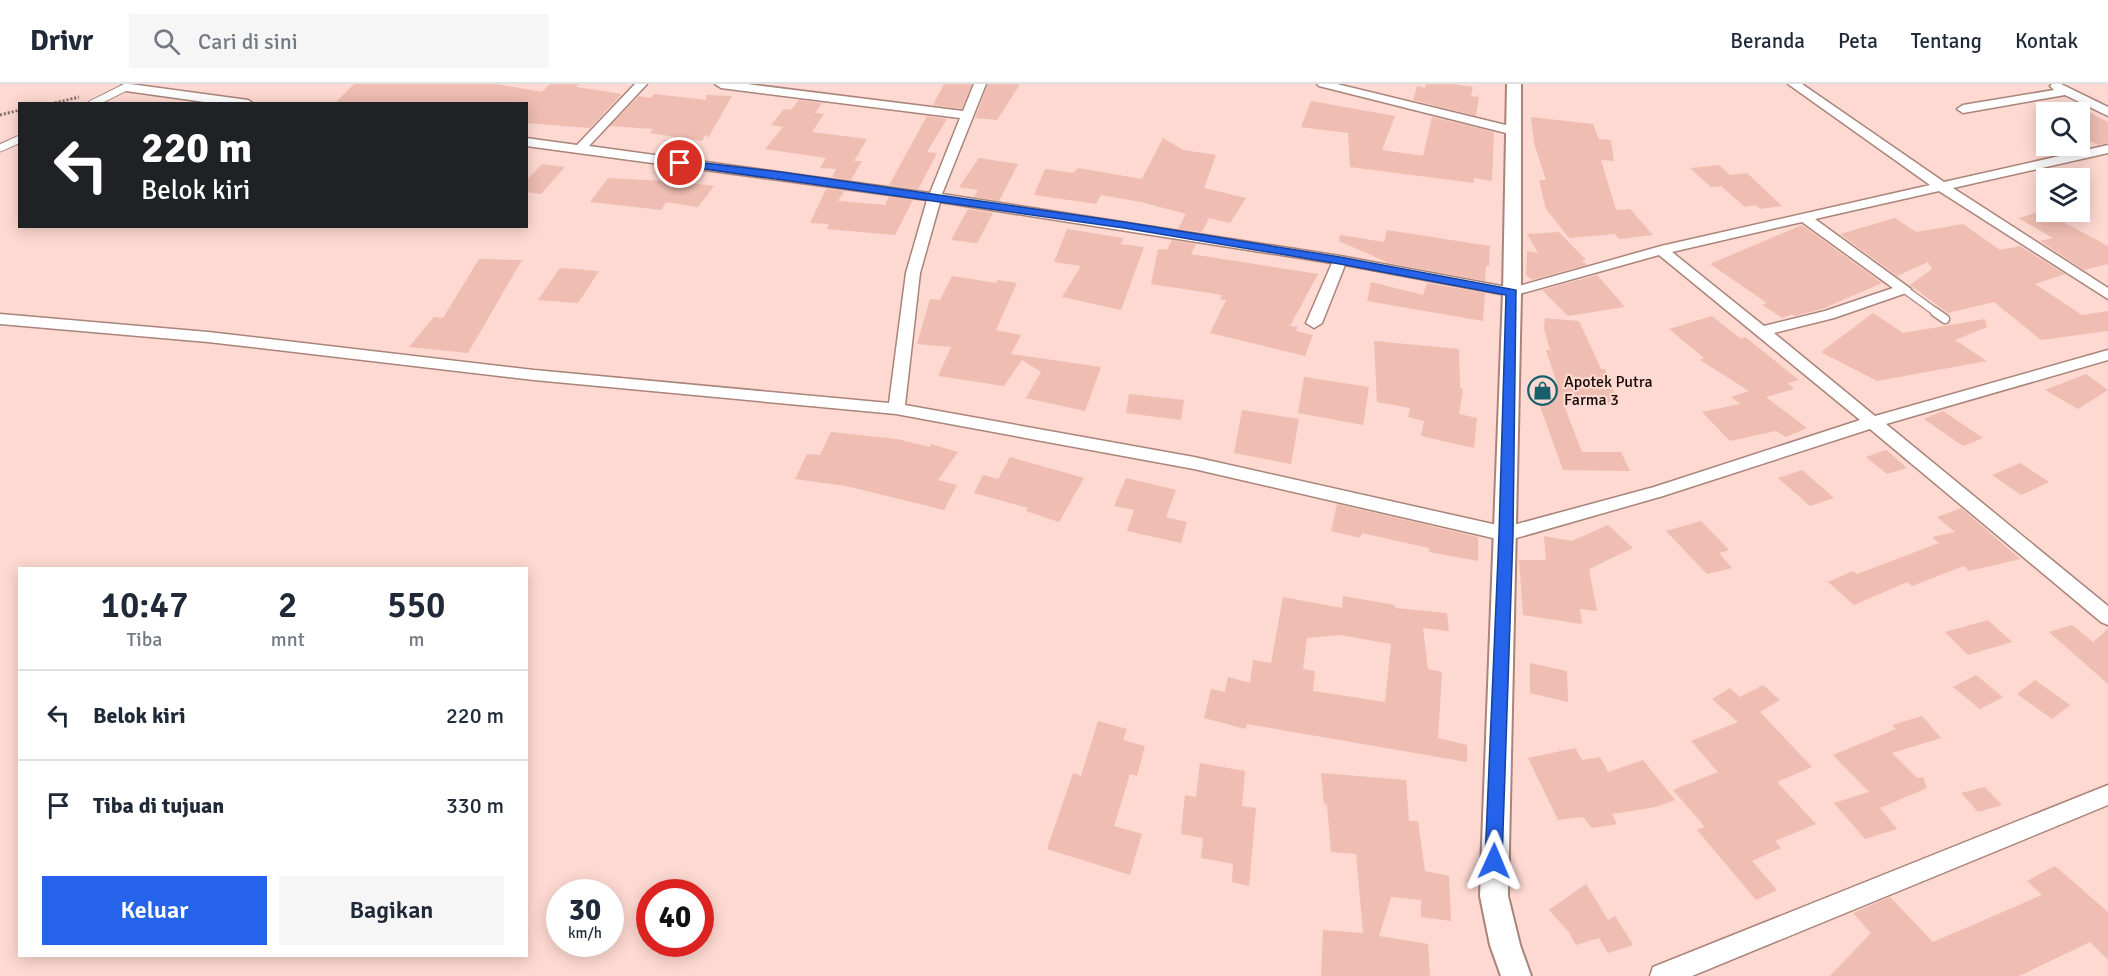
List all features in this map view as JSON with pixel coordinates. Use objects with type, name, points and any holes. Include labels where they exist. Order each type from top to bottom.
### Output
[{"type":"street","points":[[580,149],[641,84]]},
{"type":"street","points":[[721,84],[967,115]]},
{"type":"street","points":[[896,409],[913,273],[934,198],[980,84]]},
{"type":"street","points":[[1323,84],[1514,130]]},
{"type":"street","points":[[1514,84],[1512,292],[1494,896],[1505,945],[1516,976]]},
{"type":"street","points":[[1794,84],[1942,188],[2108,295]]},
{"type":"street","points":[[2053,84],[2108,112]]},
{"type":"street","points":[[126,87],[234,102]]},
{"type":"street","points":[[1963,109],[2067,91]]},
{"type":"street","points":[[2093,104],[2108,101]]},
{"type":"street","points":[[528,142],[1124,225],[1340,260],[1512,292],[1661,250],[2108,150]]},
{"type":"street","points":[[1806,219],[1904,289]]},
{"type":"street","points":[[1661,250],[2108,617]]},
{"type":"street","points":[[1314,323],[1340,260]]},
{"type":"street","points":[[1762,331],[1829,315],[1904,289]]},
{"type":"street","points":[[0,319],[208,337],[534,375],[896,409],[1194,463],[1506,534],[1657,492],[1870,423],[2108,355]]},
{"type":"street","points":[[1662,976],[2108,795]]},
{"type":"lane","points":[[96,102],[126,87]]},
{"type":"lane","points":[[0,148],[18,140]]},
{"type":"lane","points":[[1904,289],[1945,319]]},
{"type":"path","points":[[0,115],[18,111]]},
{"type":"building","points":[[354,84],[496,84],[542,92],[550,84],[579,84],[576,87],[622,94],[590,128],[528,123],[528,102],[336,102]]},
{"type":"building","points":[[944,84],[972,84],[962,109],[933,105]]},
{"type":"building","points":[[988,84],[1020,84],[997,120],[975,118]]},
{"type":"building","points":[[1426,84],[1473,87],[1471,96],[1479,97],[1476,116],[1413,100],[1417,86],[1425,88]]},
{"type":"building","points":[[654,94],[706,100],[706,95],[732,96],[708,138],[706,134],[702,141],[650,133],[653,129],[610,126],[639,96],[651,98]]},
{"type":"building","points":[[799,100],[822,103],[815,113],[824,114],[812,132],[867,139],[854,161],[862,161],[851,180],[832,177],[836,169],[820,168],[826,158],[765,149],[783,127],[771,125],[784,109],[791,110]]},
{"type":"building","points":[[1311,101],[1395,116],[1382,150],[1423,156],[1432,117],[1494,132],[1492,181],[1474,178],[1474,183],[1350,167],[1348,133],[1301,127]]},
{"type":"building","points":[[2090,113],[2108,122],[2108,143],[2098,145],[2090,141]]},
{"type":"building","points":[[927,116],[947,119],[927,152],[937,153],[922,182],[918,189],[889,185]]},
{"type":"building","points":[[1531,117],[1593,124],[1599,139],[1611,140],[1614,161],[1601,160],[1616,210],[1630,209],[1653,235],[1619,239],[1615,234],[1569,238],[1546,209],[1539,180],[1546,180],[1534,143]]},
{"type":"building","points":[[1163,138],[1183,150],[1216,155],[1204,188],[1246,198],[1230,223],[1209,218],[1202,232],[1178,229],[1186,214],[1141,202],[1101,195],[1096,204],[1034,195],[1045,169],[1073,173],[1078,168],[1142,179]]},
{"type":"building","points":[[979,158],[1018,164],[999,201],[974,197],[978,190],[959,187]]},
{"type":"building","points":[[542,164],[565,167],[541,194],[528,192],[528,179]]},
{"type":"building","points":[[1719,165],[1730,175],[1747,173],[1782,206],[1761,209],[1755,205],[1745,207],[1721,186],[1711,187],[1690,168]]},
{"type":"building","points":[[608,178],[714,186],[698,207],[666,202],[661,210],[590,202]]},
{"type":"building","points":[[826,189],[844,191],[838,201],[885,205],[889,197],[913,200],[895,235],[827,229],[829,224],[810,223]]},
{"type":"building","points":[[968,209],[993,213],[977,243],[951,240]]},
{"type":"building","points":[[2036,213],[2036,222],[2063,222],[2108,246],[2108,264],[2084,270],[2040,241],[2053,238],[2018,218]]},
{"type":"building","points":[[1895,218],[1916,232],[1963,224],[2000,250],[2020,246],[2065,274],[2035,284],[2082,315],[2108,311],[2108,331],[2041,340],[1994,302],[1948,313],[1910,285],[1932,269],[1928,262],[1897,276],[1840,234]]},
{"type":"building","points":[[1802,225],[1882,283],[1822,309],[1795,316],[1792,314],[1783,318],[1762,305],[1767,303],[1710,264]]},
{"type":"building","points":[[1067,229],[1124,238],[1121,244],[1144,247],[1121,310],[1062,297],[1081,266],[1054,262]]},
{"type":"building","points":[[1387,230],[1490,246],[1489,266],[1486,266],[1485,281],[1389,263],[1339,241],[1340,235],[1384,242]]},
{"type":"building","points":[[1559,232],[1586,260],[1582,260],[1587,265],[1532,280],[1526,275],[1527,251],[1538,253],[1527,234]]},
{"type":"building","points":[[1172,240],[1196,244],[1191,254],[1318,274],[1290,326],[1298,327],[1296,331],[1313,335],[1305,356],[1210,333],[1226,300],[1220,299],[1222,295],[1151,284],[1158,249],[1167,250]]},
{"type":"building","points":[[479,259],[522,260],[468,353],[409,347],[434,317],[443,318]]},
{"type":"building","points":[[560,268],[599,271],[578,303],[538,300]]},
{"type":"building","points":[[1597,275],[1625,307],[1568,316],[1542,290]]},
{"type":"building","points":[[952,276],[996,283],[998,280],[1017,283],[996,330],[1021,335],[1011,354],[1101,367],[1085,411],[1026,398],[1041,372],[1022,360],[1004,386],[938,376],[951,347],[917,344],[930,299],[940,300]]},
{"type":"building","points":[[1371,282],[1423,295],[1427,283],[1485,293],[1483,321],[1367,301]]},
{"type":"building","points":[[1873,313],[1903,333],[1985,319],[1987,327],[1955,340],[1987,361],[1877,381],[1821,352]]},
{"type":"building","points":[[1712,316],[1741,339],[1745,337],[1799,380],[1788,383],[1794,389],[1766,397],[1807,428],[1786,437],[1776,431],[1730,441],[1702,412],[1740,404],[1731,397],[1749,391],[1700,360],[1704,358],[1669,329]]},
{"type":"building","points":[[1545,318],[1579,321],[1601,369],[1605,369],[1619,405],[1563,403],[1582,452],[1621,452],[1630,471],[1563,470],[1532,384],[1557,384],[1546,350],[1550,350],[1544,328]]},
{"type":"building","points":[[1374,341],[1459,349],[1460,388],[1463,389],[1459,414],[1477,418],[1474,448],[1421,436],[1424,421],[1408,417],[1410,408],[1377,402]]},
{"type":"building","points":[[2086,374],[2108,390],[2078,409],[2045,390]]},
{"type":"building","points":[[1304,377],[1369,387],[1363,425],[1298,413]]},
{"type":"building","points":[[1129,394],[1184,400],[1181,420],[1126,413]]},
{"type":"building","points":[[1242,410],[1299,419],[1291,464],[1234,453]]},
{"type":"building","points":[[1943,411],[1983,438],[1963,446],[1924,419]]},
{"type":"building","points":[[831,432],[897,439],[930,447],[931,444],[958,452],[938,480],[957,485],[944,510],[846,486],[795,479],[807,454],[820,455]]},
{"type":"building","points":[[1886,450],[1907,468],[1887,474],[1866,457]]},
{"type":"building","points":[[1010,457],[1084,478],[1059,522],[1026,511],[1028,508],[974,493],[983,475],[998,479]]},
{"type":"building","points":[[2020,463],[2049,482],[2021,495],[1992,475]]},
{"type":"building","points":[[1802,470],[1834,498],[1810,506],[1778,478]]},
{"type":"building","points":[[1126,478],[1176,490],[1166,517],[1187,522],[1181,543],[1127,531],[1134,510],[1114,506]]},
{"type":"building","points":[[1337,504],[1478,537],[1478,561],[1429,552],[1429,548],[1362,533],[1360,538],[1331,531]]},
{"type":"building","points":[[1961,508],[2020,559],[1969,571],[1964,566],[1912,586],[1907,582],[1854,605],[1828,582],[1853,571],[1857,574],[1939,543],[1932,537],[1955,532],[1937,517]]},
{"type":"building","points":[[1701,521],[1729,550],[1719,553],[1732,568],[1707,574],[1666,531]]},
{"type":"building","points":[[1608,525],[1633,548],[1589,569],[1597,611],[1580,609],[1582,624],[1523,615],[1519,560],[1546,560],[1544,536],[1572,541]]},
{"type":"building","points":[[1343,596],[1395,605],[1395,608],[1447,613],[1449,631],[1423,628],[1428,669],[1442,672],[1438,738],[1467,745],[1467,762],[1247,724],[1246,729],[1204,718],[1211,689],[1225,692],[1228,677],[1250,683],[1253,660],[1271,663],[1283,597],[1342,608]],"holes":[[[1340,635],[1391,644],[1385,702],[1313,691],[1315,671],[1303,669],[1307,638]]]},
{"type":"building","points":[[1988,620],[2012,642],[1968,655],[1945,632]]},
{"type":"building","points":[[2072,625],[2093,642],[2108,629],[2108,684],[2049,632]]},
{"type":"building","points":[[1530,663],[1567,671],[1568,702],[1530,693]]},
{"type":"building","points":[[1976,675],[2003,697],[1980,709],[1953,687]]},
{"type":"building","points":[[2035,680],[2070,705],[2052,719],[2017,694]]},
{"type":"building","points":[[1763,685],[1780,700],[1760,712],[1812,767],[1777,782],[1816,824],[1775,841],[1781,848],[1752,861],[1777,890],[1756,900],[1697,830],[1705,827],[1673,790],[1718,772],[1691,741],[1738,722],[1712,699],[1730,688],[1740,697]]},
{"type":"building","points":[[1922,716],[1941,738],[1892,753],[1917,778],[1923,777],[1927,788],[1880,808],[1897,829],[1865,839],[1834,803],[1869,792],[1833,755],[1896,729],[1892,725]]},
{"type":"building","points":[[1098,721],[1127,729],[1123,740],[1145,746],[1137,776],[1130,774],[1114,826],[1142,834],[1130,875],[1047,849],[1073,773],[1081,776]]},
{"type":"building","points":[[1575,748],[1582,760],[1600,757],[1608,772],[1643,760],[1675,800],[1656,807],[1612,814],[1617,824],[1592,828],[1583,817],[1558,820],[1528,758]]},
{"type":"building","points":[[1200,763],[1245,771],[1242,806],[1256,808],[1249,886],[1232,882],[1233,864],[1201,858],[1203,838],[1181,834],[1185,795],[1196,797]]},
{"type":"building","points":[[1321,773],[1406,780],[1409,821],[1418,821],[1425,871],[1449,876],[1451,921],[1421,917],[1421,900],[1391,897],[1379,936],[1428,944],[1430,976],[1321,976],[1323,930],[1363,933],[1356,854],[1331,852],[1327,805],[1324,804]]},
{"type":"building","points":[[1985,787],[2002,805],[1978,812],[1961,793]]},
{"type":"building","points":[[2055,866],[2108,912],[2108,960],[2090,942],[2019,976],[1830,976],[1871,933],[1853,913],[1890,897],[1933,942],[2042,895],[2027,881]]},
{"type":"building","points":[[1586,884],[1608,920],[1615,916],[1633,945],[1608,953],[1599,938],[1576,945],[1568,931],[1549,910]]},
{"type":"place","name":"Apotek Putra Farma 3","points":[[1543,390]]},
{"type":"route","points":[[680,163],[781,175],[1124,225],[1340,260],[1512,292],[1494,861]]}]
